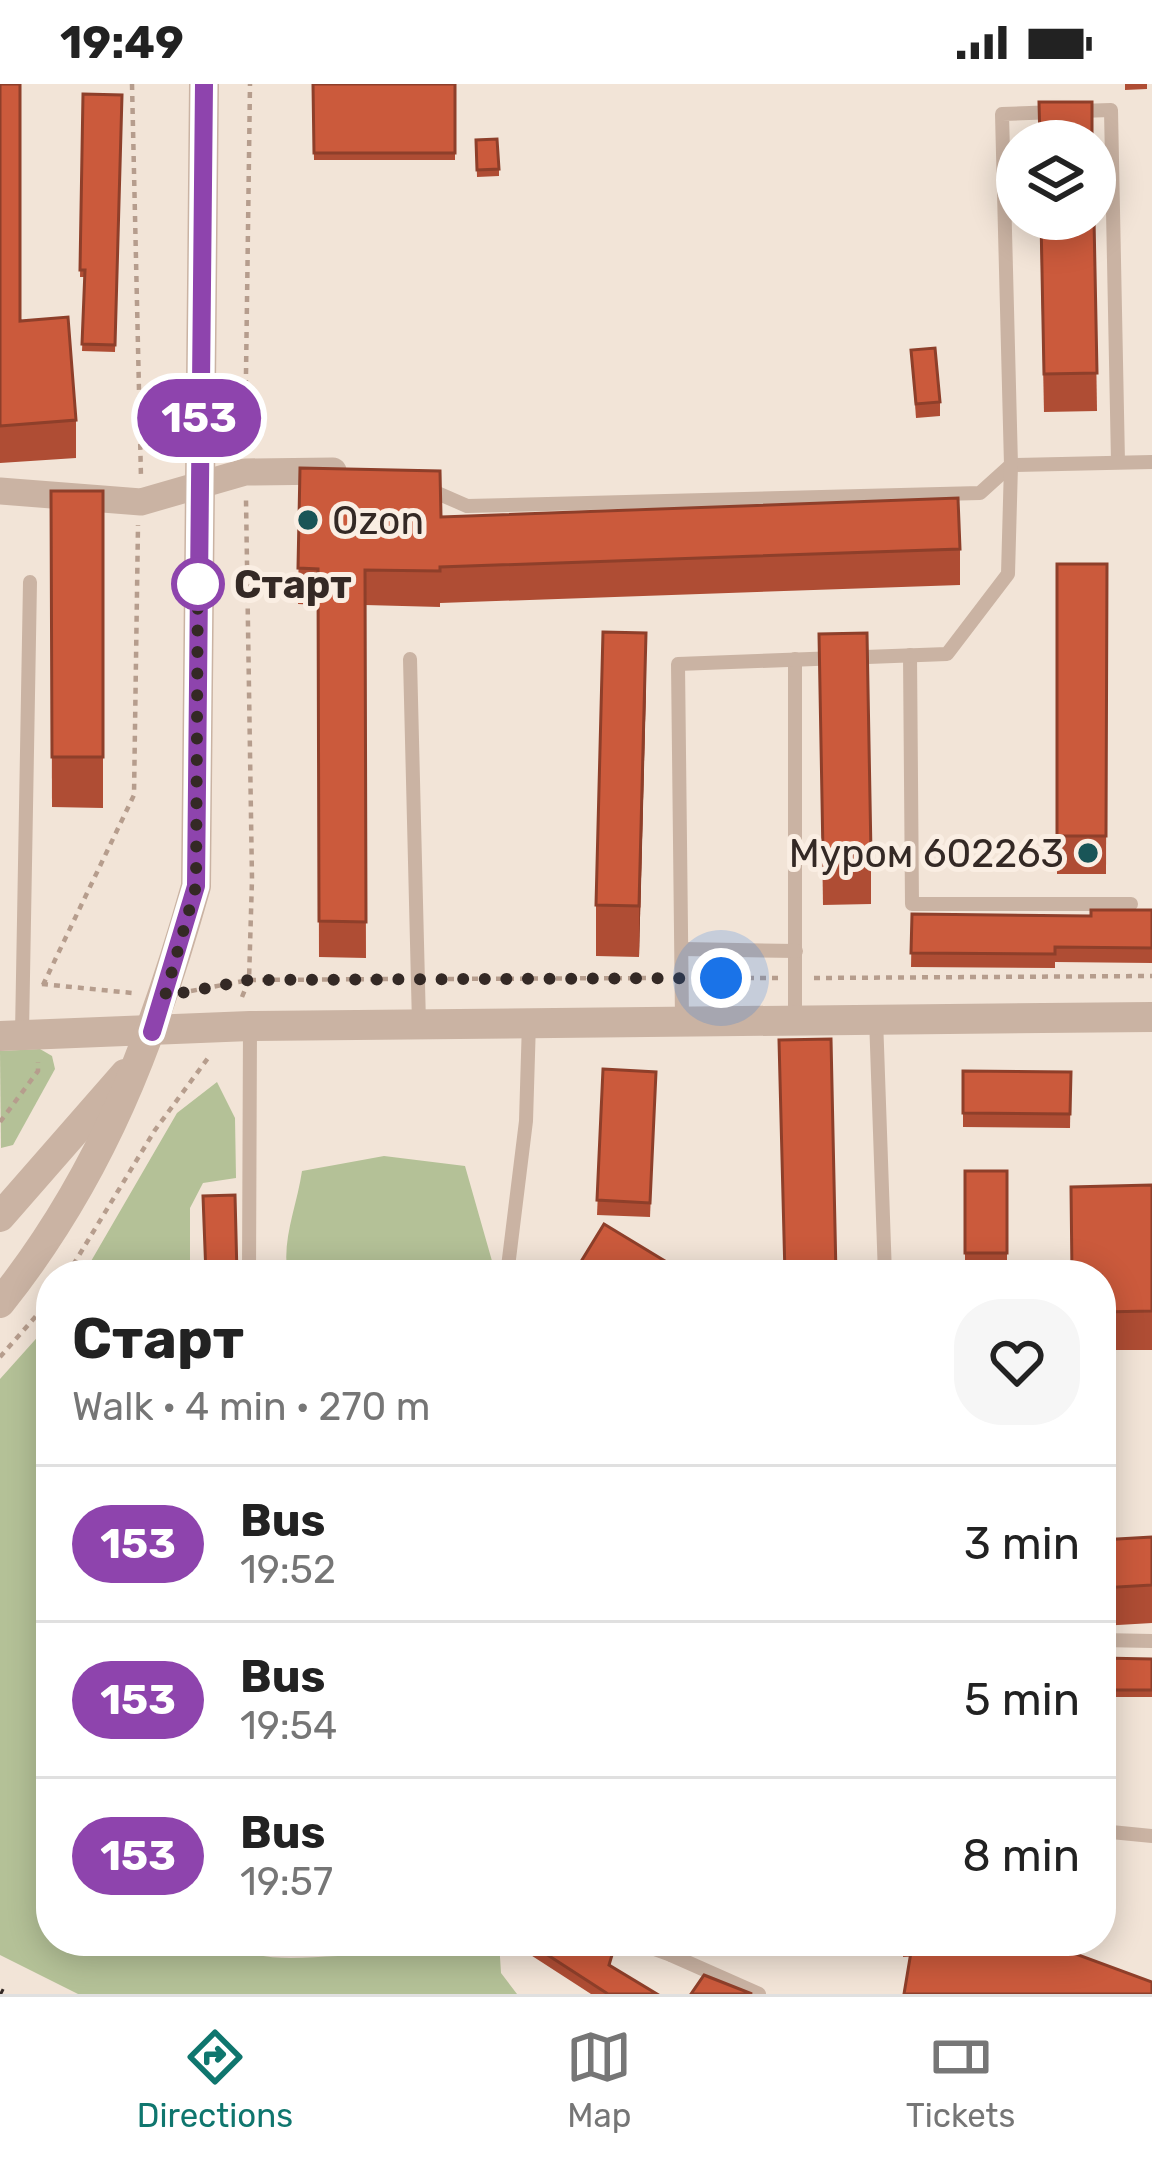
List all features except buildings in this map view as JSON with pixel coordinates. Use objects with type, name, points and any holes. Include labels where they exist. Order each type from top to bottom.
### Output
[{"type":"street","points":[[0,1303],[31,1264],[88,1172],[147,1044],[196,886],[204,84]]},
{"type":"street","points":[[0,491],[141,502],[245,472],[363,471]]},
{"type":"street","points":[[11,1035],[147,1044],[250,1026],[1152,1017]]},
{"type":"street","points":[[0,1217],[147,1044]]},
{"type":"street","points":[[61,1146],[85,1148],[90,1156],[88,1172]]},
{"type":"lane","points":[[682,1019],[678,664],[947,654],[1008,574],[1011,464],[1002,114],[1111,110],[1118,463]]},
{"type":"lane","points":[[407,480],[467,506],[980,493],[1011,464],[1152,462]]},
{"type":"lane","points":[[11,1035],[24,984],[29,582]]},
{"type":"lane","points":[[910,655],[912,904],[1131,904]]},
{"type":"lane","points":[[410,658],[419,1024]]},
{"type":"lane","points":[[795,659],[795,1018]]},
{"type":"lane","points":[[682,949],[796,951]]},
{"type":"lane","points":[[876,1018],[884,1260]]},
{"type":"lane","points":[[509,1260],[526,1121],[529,1022]]},
{"type":"lane","points":[[249,1260],[250,1026]]},
{"type":"lane","points":[[1116,1640],[1152,1641]]},
{"type":"lane","points":[[1116,1833],[1152,1837]]},
{"type":"lane","points":[[684,1956],[759,1994]]},
{"type":"path","points":[[43,985],[134,795],[141,502],[133,84]]},
{"type":"path","points":[[24,984],[165,996],[249,980],[1152,976]]},
{"type":"path","points":[[0,1357],[36,1316]]},
{"type":"green space","points":[[40,1049],[52,1056],[55,1069],[13,1145],[1,1148],[0,1051]]},
{"type":"green space","points":[[217,1082],[235,1118],[236,1178],[203,1183],[190,1208],[190,1260],[92,1260],[177,1113]]},
{"type":"green space","points":[[384,1156],[465,1166],[492,1260],[286,1260],[302,1171]]},
{"type":"green space","points":[[36,1339],[36,1956],[500,1956],[501,1973],[517,1994],[78,1994],[0,1955],[0,1379]]},
{"type":"railway","points":[[0,1992],[4,1994]]},
{"type":"bus line","name":"153","points":[[152,1032],[196,886],[204,84]]},
{"type":"place","name":"Ozon","points":[[308,520]]},
{"type":"place","name":"Старт","points":[[198,584]]},
{"type":"place","name":"Муром 602263","points":[[1088,853]]},
{"type":"route","points":[[198,584],[198,564],[196,886],[165,996],[249,980],[721,978]]}]
